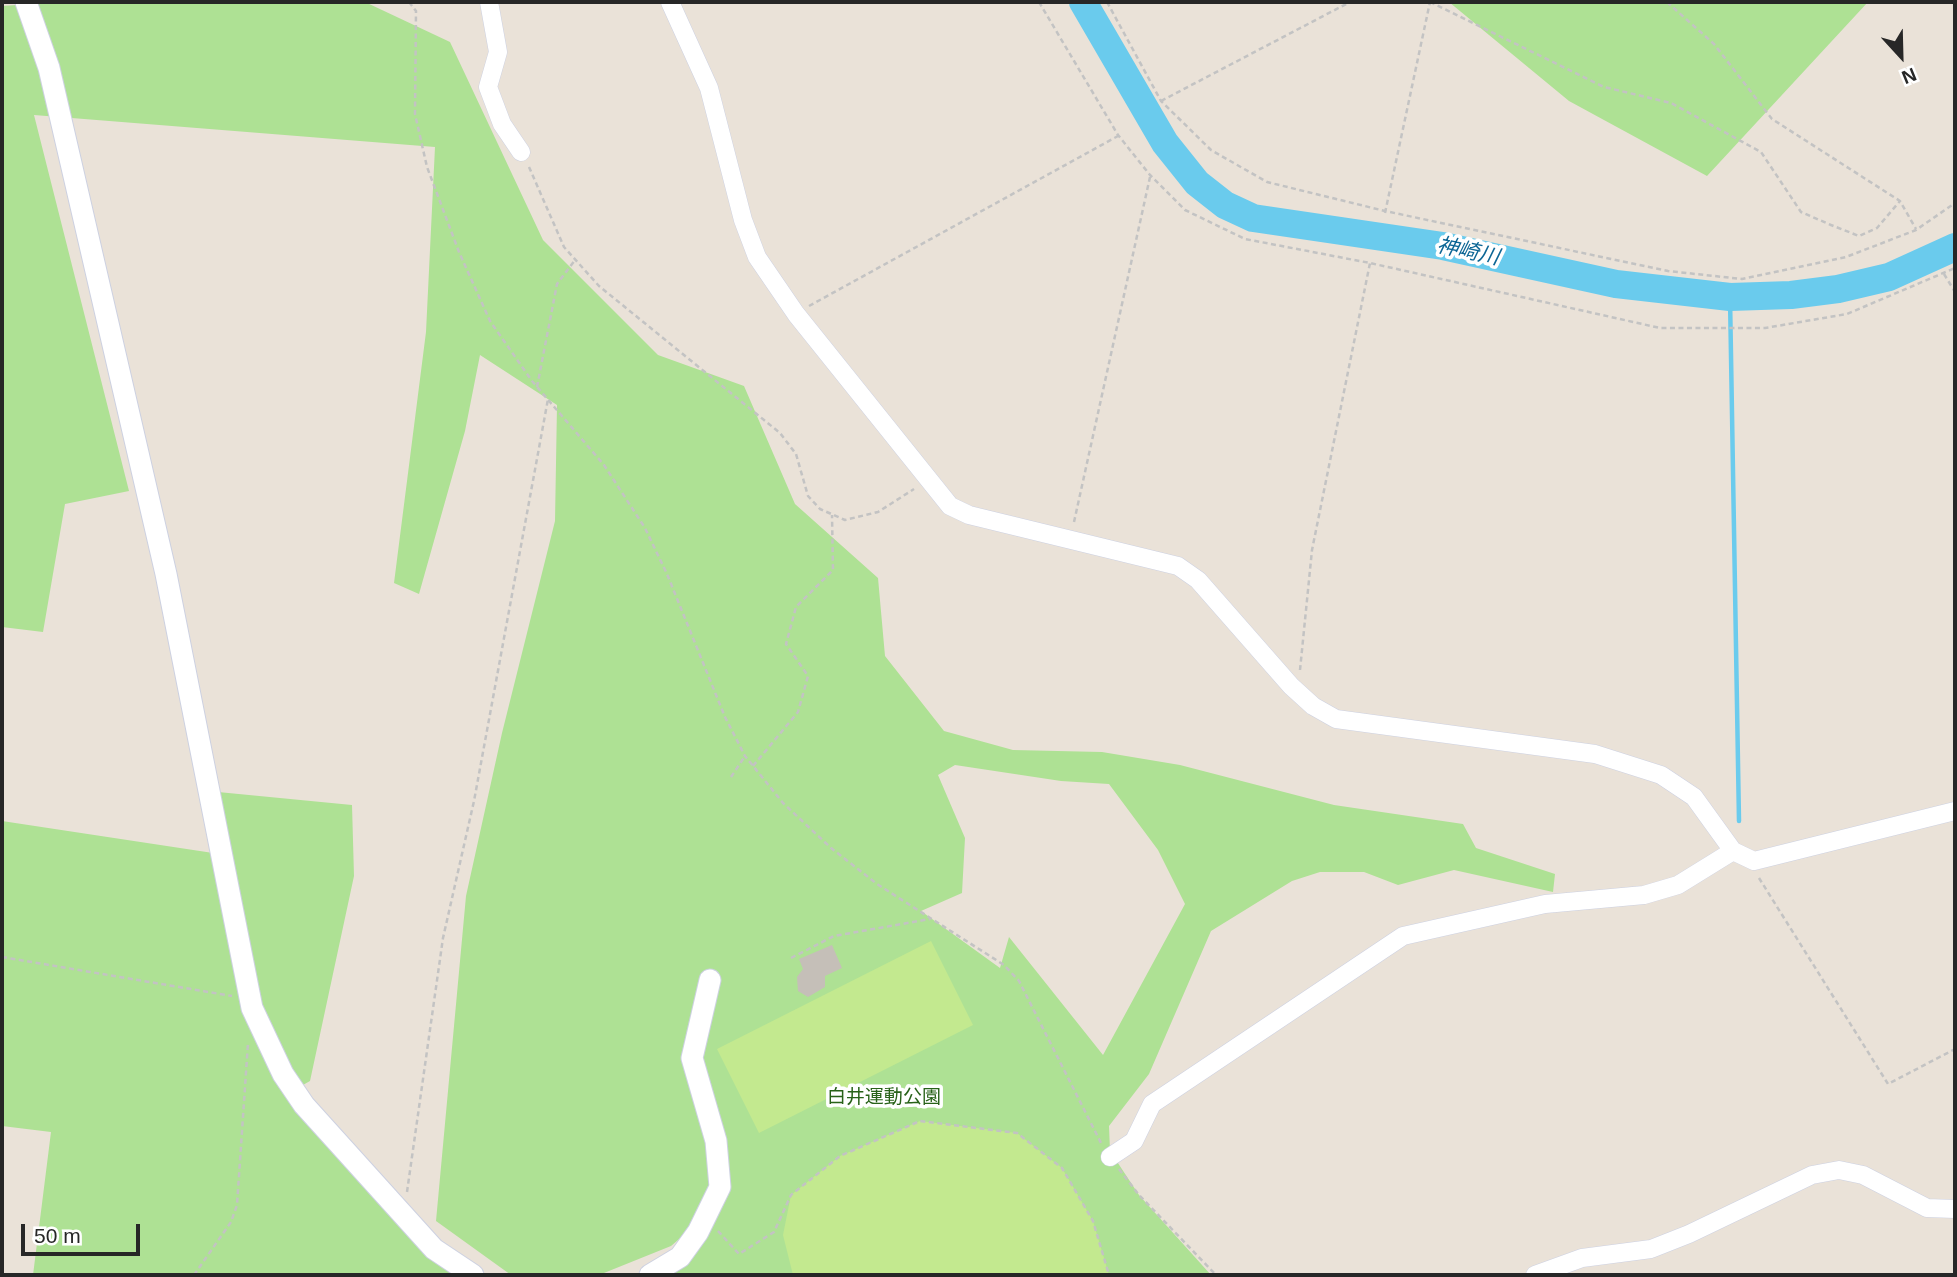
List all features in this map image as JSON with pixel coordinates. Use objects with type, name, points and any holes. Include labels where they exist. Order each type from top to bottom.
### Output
[{"type":"street","points":[[26,2],[49,68],[190,681],[250,999],[283,1074],[297,1095],[336,1143],[434,1249],[473,1275]]},
{"type":"street","points":[[489,2],[498,52],[488,87],[502,124],[521,152]]},
{"type":"street","points":[[670,2],[709,88],[743,220],[757,257],[796,314],[950,506],[969,515],[1178,566],[1198,580],[1291,686],[1313,706],[1336,719],[1595,754],[1661,775],[1694,797],[1733,850],[1754,861],[1955,811]]},
{"type":"street","points":[[1110,1157],[1133,1141],[1152,1104],[1403,936],[1545,904],[1644,895],[1678,885],[1733,850]]},
{"type":"street","points":[[650,1275],[680,1257],[698,1233],[720,1187],[716,1141],[692,1058],[710,980]]},
{"type":"street","points":[[1535,1275],[1582,1258],[1651,1249],[1689,1234],[1812,1175],[1839,1170],[1863,1175],[1927,1208],[1955,1209]]},
{"type":"path","points":[[409,2],[416,11],[415,114],[426,167],[490,321],[537,387],[604,465],[645,528],[667,574],[725,717],[745,756],[783,803],[831,848],[877,884],[1004,965],[1019,981],[1081,1107],[1110,1157],[1139,1195],[1216,1275]]},
{"type":"path","points":[[1039,2],[1118,135],[1150,176],[1185,210],[1245,239],[1370,263],[1660,328],[1765,328],[1847,314],[1955,268]]},
{"type":"path","points":[[1108,2],[1161,101],[1211,150],[1267,182],[1385,212],[1668,271],[1742,279],[1846,257],[1916,230],[1955,203]]},
{"type":"path","points":[[1161,101],[1350,2]]},
{"type":"path","points":[[1385,212],[1430,2],[1604,87],[1671,103],[1761,152],[1801,212],[1831,225],[1859,236],[1877,228],[1900,201]]},
{"type":"path","points":[[1667,2],[1714,44],[1772,120],[1900,201],[1916,230]]},
{"type":"path","points":[[796,314],[1118,135]]},
{"type":"path","points":[[521,152],[564,247],[599,286],[780,433],[796,454],[808,496],[820,509],[845,520],[878,512],[906,497],[928,477]]},
{"type":"path","points":[[1070,539],[1150,176]]},
{"type":"path","points":[[537,387],[557,284],[575,260]]},
{"type":"path","points":[[1300,673],[1311,550],[1370,263]]},
{"type":"path","points":[[1944,274],[1955,292]]},
{"type":"path","points":[[403,1216],[443,937],[474,800],[548,399]]},
{"type":"path","points":[[753,766],[798,712],[807,677],[786,644],[796,607],[833,570],[832,514]]},
{"type":"path","points":[[731,777],[745,756]]},
{"type":"path","points":[[1754,861],[1759,877],[1888,1084],[1955,1049]]},
{"type":"path","points":[[791,958],[834,936],[930,919]]},
{"type":"path","points":[[2,957],[250,999]]},
{"type":"path","points":[[194,1275],[231,1222],[236,1205],[248,1040]]},
{"type":"path","points":[[718,1230],[738,1254],[774,1232],[791,1195],[841,1156],[920,1121],[932,1122],[1017,1133],[1062,1168],[1094,1221],[1108,1275]]},
{"type":"green space","name":"白井運動公園","points":[[62,2],[365,2],[450,42],[543,240],[658,355],[744,386],[795,504],[878,578],[885,656],[944,731],[1013,750],[1102,752],[1180,765],[1334,805],[1463,824],[1476,848],[1555,874],[1553,892],[1454,870],[1398,885],[1364,872],[1320,872],[1292,881],[1211,931],[1149,1074],[1109,1126],[1110,1151],[1139,1195],[1211,1275],[650,1275],[705,1217],[671,1246],[599,1275],[511,1275],[436,1221],[466,896],[502,733],[555,521],[557,405],[480,355],[465,431],[419,594],[394,583],[426,332],[435,147],[34,115],[129,491],[65,504],[43,632],[2,627],[2,6]],"holes":[[[955,765],[1061,781],[1109,784],[1158,850],[1185,904],[1103,1055],[1009,937],[1000,968],[921,911],[962,893],[965,838],[938,775]]]},
{"type":"green space","points":[[1449,2],[1868,2],[1707,176],[1569,101]]},
{"type":"green space","points":[[218,792],[352,805],[354,876],[310,1081],[294,1090],[473,1275],[33,1275],[51,1132],[2,1126],[2,821],[213,853]]},
{"type":"green space","points":[[931,941],[973,1025],[759,1133],[717,1049]]},
{"type":"green space","points":[[920,1121],[1017,1133],[1062,1168],[1093,1221],[1109,1275],[793,1275],[783,1235],[791,1195],[840,1156]]},
{"type":"building","points":[[832,945],[842,968],[825,976],[825,987],[808,997],[798,991],[797,977],[803,969],[799,959]]},
{"type":"waterway","name":"神崎川","points":[[1083,2],[1165,143],[1197,183],[1225,205],[1253,218],[1443,246],[1616,284],[1730,297],[1791,295],[1838,289],[1889,277],[1955,247]]},
{"type":"waterway","points":[[1730,297],[1739,821]]}]
